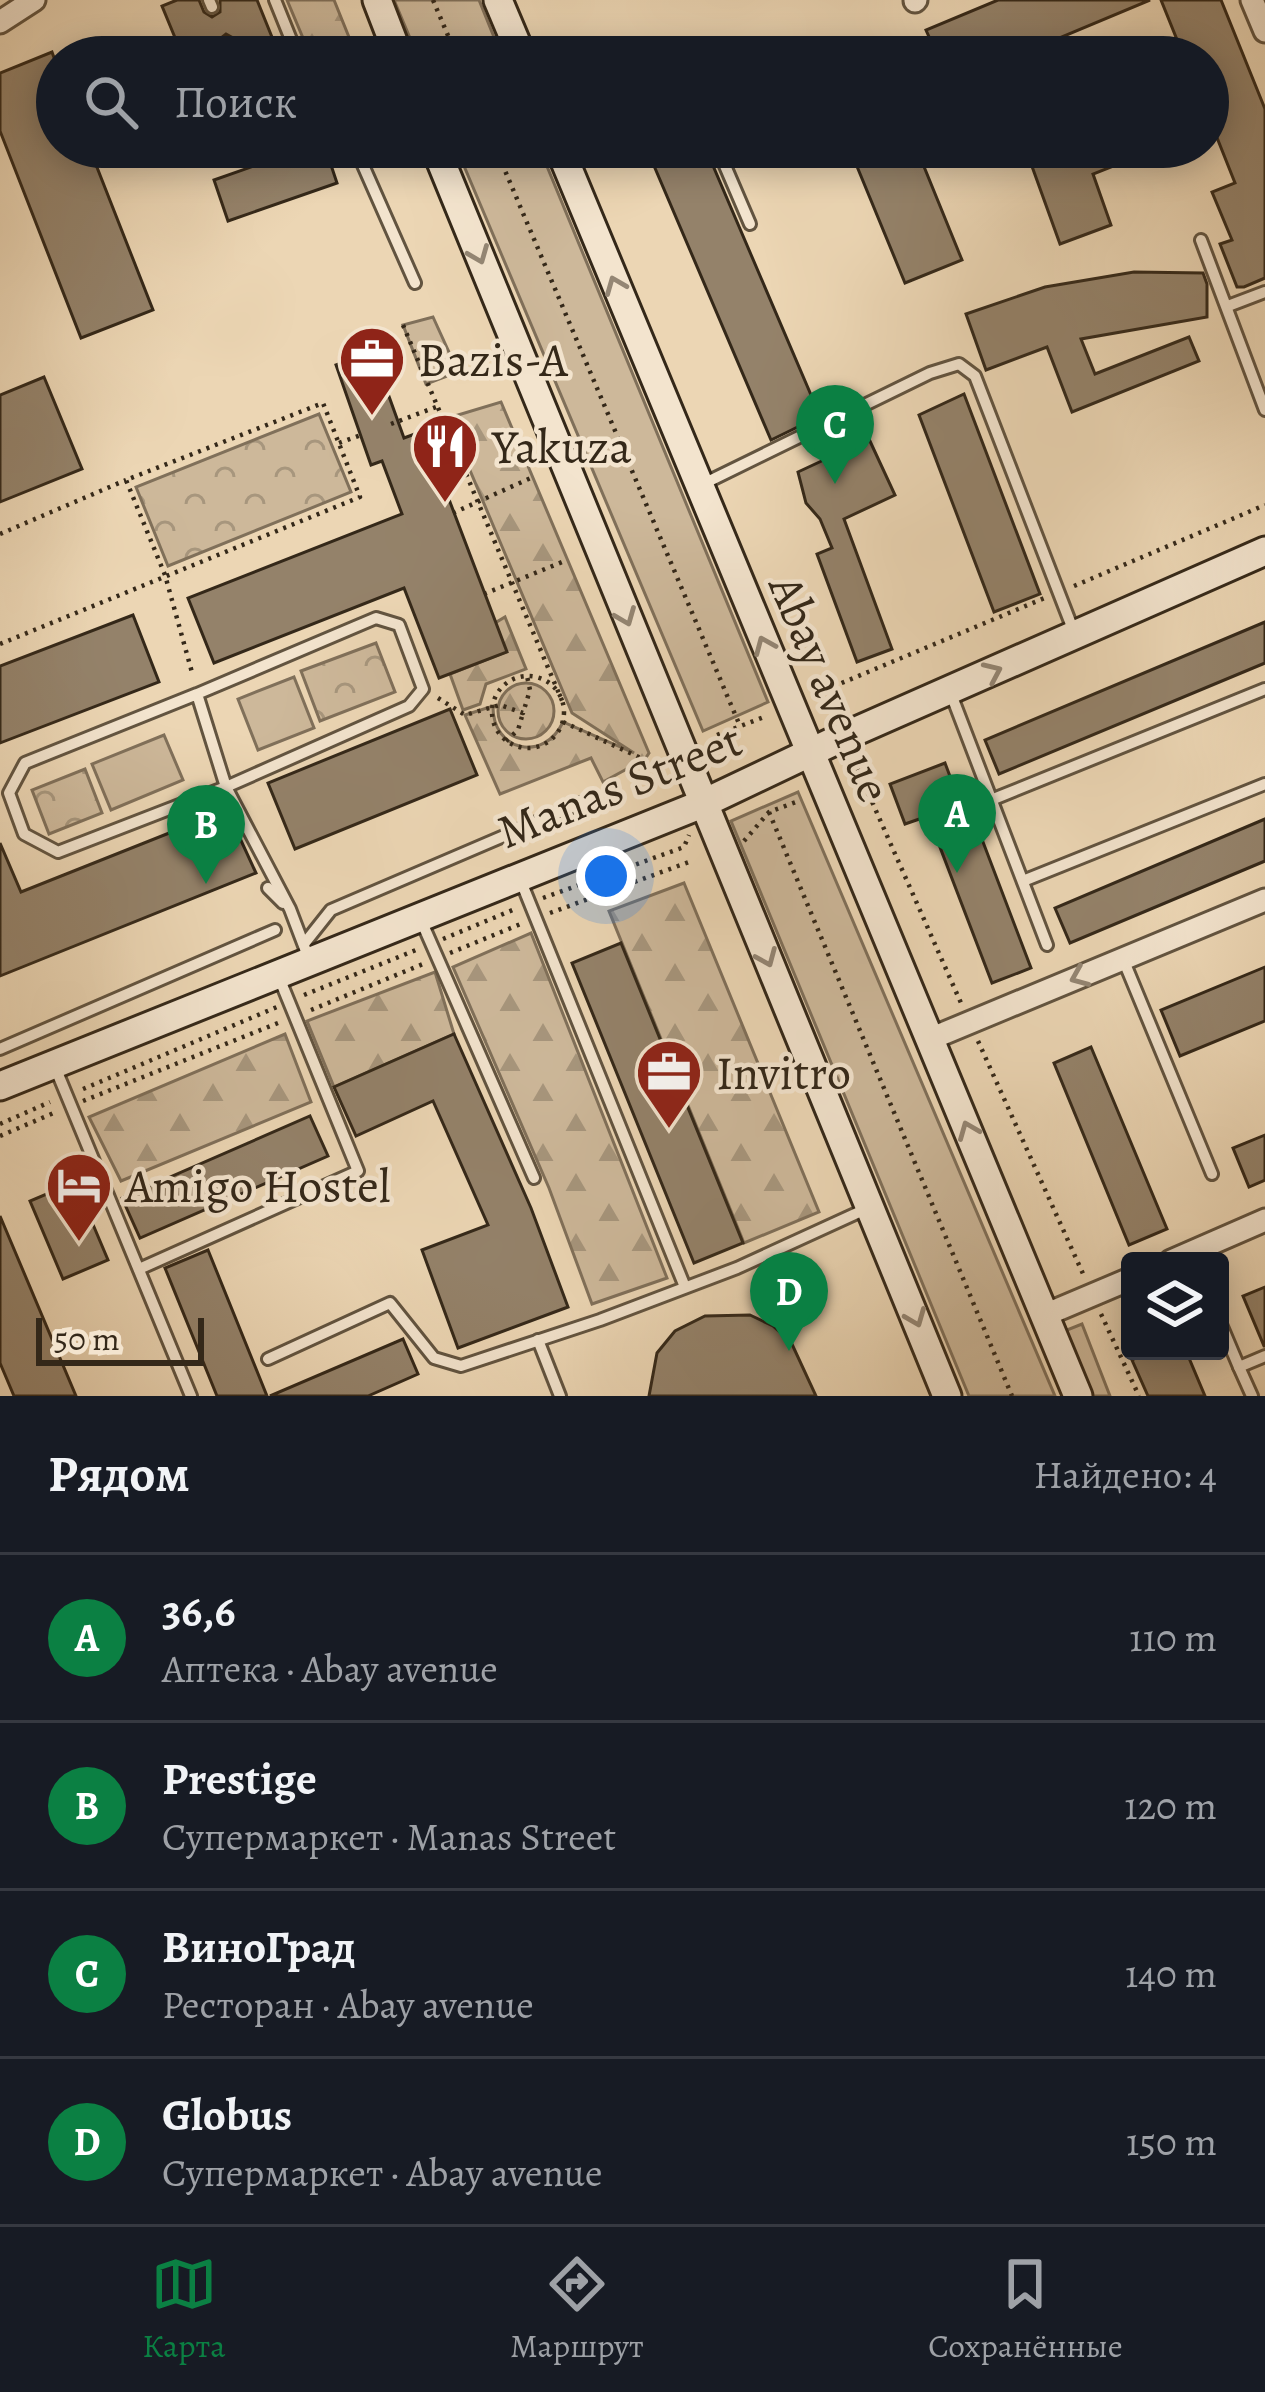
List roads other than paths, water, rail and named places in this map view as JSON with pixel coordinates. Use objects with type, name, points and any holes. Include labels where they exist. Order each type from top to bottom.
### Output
[{"type":"main road","points":[[377,0],[391,36]]},
{"type":"main road","points":[[498,0],[513,36]]},
{"type":"main road","points":[[444,168],[947,1396]]},
{"type":"main road","name":"Abay avenue","points":[[574,168],[698,486],[1078,1396]]},
{"type":"main road","name":"Manas Street","points":[[0,1086],[277,974],[307,952],[419,915],[703,804],[1265,551]]},
{"type":"street","points":[[4,12],[34,0]]},
{"type":"street","points":[[1252,0],[1265,31]]},
{"type":"street","points":[[930,1040],[1265,899]]},
{"type":"street","points":[[1198,1252],[1265,1220]]},
{"type":"street","points":[[1045,1316],[1121,1284]]},
{"type":"lane","points":[[275,0],[290,36]]},
{"type":"lane","points":[[364,168],[415,284]]},
{"type":"lane","points":[[726,168],[750,224]]},
{"type":"lane","points":[[1201,240],[1265,410]]},
{"type":"lane","points":[[1228,305],[1265,292]]},
{"type":"lane","points":[[698,486],[959,364],[975,376],[1075,635]]},
{"type":"lane","points":[[376,618],[399,625],[423,689],[409,706],[226,787],[58,852],[24,834],[9,793],[26,764],[197,694],[376,618]]},
{"type":"lane","points":[[992,800],[1265,689]]},
{"type":"lane","points":[[950,691],[1047,945]]},
{"type":"lane","points":[[197,694],[226,787],[290,909],[307,952]]},
{"type":"lane","points":[[1023,880],[1265,784]]},
{"type":"lane","points":[[307,952],[331,910],[588,800]]},
{"type":"lane","points":[[519,875],[686,1287]]},
{"type":"lane","points":[[268,888],[290,909]]},
{"type":"lane","points":[[419,915],[534,1178]]},
{"type":"lane","points":[[0,1049],[275,931]]},
{"type":"lane","points":[[1123,959],[1212,1174]]},
{"type":"lane","points":[[139,1269],[358,1171],[277,974]]},
{"type":"lane","points":[[54,1064],[191,1396]]},
{"type":"lane","points":[[268,1359],[389,1303],[434,1358],[461,1366],[686,1287],[871,1207]]},
{"type":"lane","points":[[538,1340],[560,1396]]},
{"type":"lane","points":[[1229,1343],[1252,1396]]},
{"type":"lane","points":[[1239,1366],[1265,1356]]},
{"type":"place","name":"Bazis-A","points":[[372,418]]},
{"type":"place","name":"ВиноГрад","points":[[835,484]]},
{"type":"place","name":"Yakuza","points":[[445,505]]},
{"type":"place","name":"36,6","points":[[957,873]]},
{"type":"place","name":"Prestige","points":[[206,884]]},
{"type":"place","name":"Invitro","points":[[669,1131]]},
{"type":"place","name":"Amigo Hostel","points":[[79,1244]]},
{"type":"place","name":"Globus","points":[[789,1351]]}]
